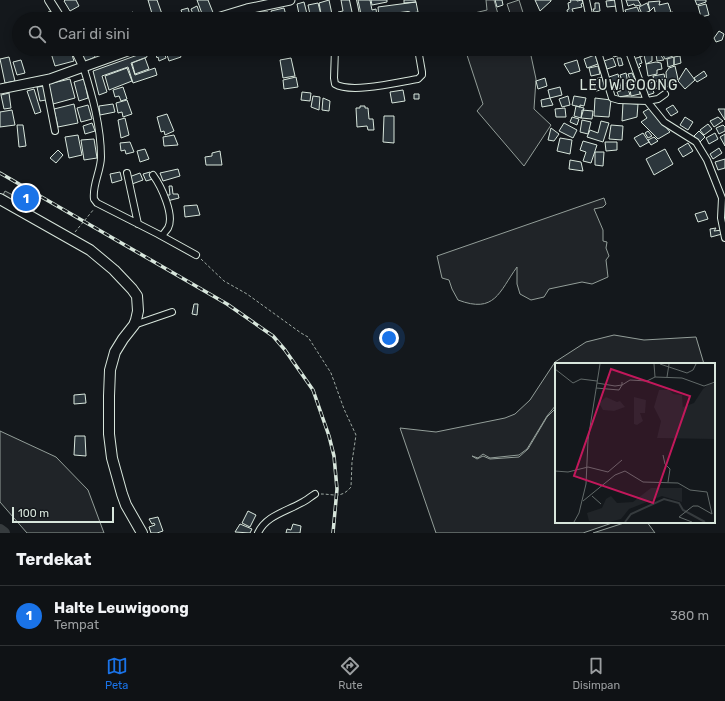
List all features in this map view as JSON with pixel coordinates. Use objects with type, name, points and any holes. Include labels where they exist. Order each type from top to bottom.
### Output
[{"type":"main road","points":[[237,12],[290,0]]},
{"type":"main road","points":[[0,89],[45,80],[112,56]]},
{"type":"main road","points":[[0,199],[90,250],[104,260],[137,296],[138,311],[134,325],[118,348],[110,370],[109,434],[112,458],[122,494],[126,505],[142,533]]},
{"type":"street","points":[[49,0],[57,12]]},
{"type":"street","points":[[353,0],[356,12]]},
{"type":"street","points":[[586,0],[589,12]]},
{"type":"street","points":[[618,0],[620,12]]},
{"type":"street","points":[[78,56],[83,66],[94,102],[100,142],[100,164],[94,197],[97,203],[125,216],[196,256]]},
{"type":"street","points":[[335,56],[335,84],[354,88],[369,88],[418,79],[422,75],[419,56]]},
{"type":"street","points":[[599,56],[612,98],[618,100],[647,101],[658,99],[666,94]]},
{"type":"street","points":[[631,56],[647,101],[664,122],[696,142],[707,160],[722,198],[721,218],[725,238]]},
{"type":"street","points":[[45,80],[56,131]]},
{"type":"street","points":[[127,173],[138,224]]},
{"type":"street","points":[[153,175],[164,194],[169,216],[168,226],[162,236]]},
{"type":"street","points":[[134,325],[172,312]]},
{"type":"street","points":[[258,533],[261,526],[271,518],[302,503],[314,494]]},
{"type":"path","points":[[71,239],[82,222],[90,215],[97,203]]},
{"type":"path","points":[[196,256],[207,263],[224,281],[247,294],[308,337],[331,374],[344,409],[356,435],[352,462],[351,487],[340,496],[314,494]]},
{"type":"shaded area","points":[[486,0],[494,0],[497,12],[479,12],[487,10]]},
{"type":"shaded area","points":[[519,0],[523,12],[510,12],[507,4]]},
{"type":"shaded area","points":[[467,56],[531,56],[536,79],[534,109],[551,125],[524,166],[477,111],[483,104]]},
{"type":"shaded area","points":[[5,191],[36,207],[33,213],[2,197]]},
{"type":"shaded area","points":[[604,198],[606,204],[603,207],[594,209],[603,230],[603,241],[607,242],[606,248],[609,256],[606,260],[608,277],[592,284],[582,282],[549,289],[544,297],[531,300],[520,294],[517,284],[517,267],[495,298],[480,304],[470,304],[458,300],[449,280],[442,278],[437,256]]},
{"type":"shaded area","points":[[614,335],[644,340],[696,337],[704,363],[555,363],[555,406],[547,416],[527,449],[519,455],[490,458],[483,454],[478,458],[472,456],[477,459],[483,456],[490,459],[519,457],[528,449],[547,417],[555,409],[555,523],[612,523],[583,533],[436,533],[400,428],[436,432],[505,418],[515,414],[530,400],[555,362],[586,342]]},
{"type":"shaded area","points":[[0,431],[56,457],[88,490],[104,533],[27,533],[0,502]]},
{"type":"shaded area","points":[[624,523],[648,523],[655,533],[593,533]]},
{"type":"building","points":[[76,0],[79,6],[70,11],[64,1]]},
{"type":"building","points":[[148,0],[157,0],[161,12],[152,12]]},
{"type":"building","points":[[197,0],[208,0],[213,12],[201,12]]},
{"type":"building","points":[[329,0],[332,12],[321,12],[319,3]]},
{"type":"building","points":[[341,0],[350,0],[353,12],[338,12],[343,11]]},
{"type":"building","points":[[358,0],[370,0],[372,10],[376,9],[376,12],[361,12]]},
{"type":"building","points":[[371,0],[387,0],[387,2],[372,5]]},
{"type":"building","points":[[404,0],[415,0],[416,2],[404,3]]},
{"type":"building","points":[[495,0],[502,0],[503,5],[497,7]]},
{"type":"building","points":[[535,0],[551,0],[551,1],[540,11]]},
{"type":"building","points":[[570,0],[582,0],[582,7],[572,9],[573,12],[567,12],[567,10],[569,9],[568,3],[571,2]]},
{"type":"building","points":[[616,0],[617,6],[607,7],[606,1]]},
{"type":"building","points":[[626,0],[638,0],[641,5],[635,6],[634,4],[628,6]]},
{"type":"building","points":[[695,0],[706,0],[706,2],[697,5]]},
{"type":"building","points":[[660,1],[659,5],[668,3],[671,12],[655,12],[654,7],[650,11],[648,2]]},
{"type":"building","points":[[304,2],[306,12],[299,12],[297,4]]},
{"type":"building","points":[[416,2],[418,12],[378,12],[378,7]]},
{"type":"building","points":[[318,3],[320,12],[310,12],[308,5]]},
{"type":"building","points":[[595,3],[599,3],[600,11],[594,12],[593,9],[595,9]]},
{"type":"building","points":[[647,3],[650,11],[641,12],[639,7]]},
{"type":"building","points":[[706,4],[708,12],[700,12],[698,6]]},
{"type":"building","points":[[197,6],[199,12],[192,12],[191,9]]},
{"type":"building","points":[[637,7],[639,12],[626,12],[625,10]]},
{"type":"building","points":[[188,8],[189,12],[182,12],[181,10]]},
{"type":"building","points":[[284,8],[285,12],[271,12]]},
{"type":"building","points":[[719,31],[724,34],[722,40],[716,42],[714,38]]},
{"type":"building","points":[[52,56],[72,56],[74,61],[55,66]]},
{"type":"building","points":[[82,56],[95,56],[95,57],[84,62]]},
{"type":"building","points":[[135,56],[147,56],[131,63],[135,75],[155,68],[157,75],[133,83],[128,67],[102,76],[107,92],[99,95],[93,71]]},
{"type":"building","points":[[156,56],[165,56],[166,58],[159,61],[158,57],[157,58]]},
{"type":"building","points":[[167,56],[181,56],[181,57],[169,61]]},
{"type":"building","points":[[595,56],[598,64],[587,68],[584,59]]},
{"type":"building","points":[[644,56],[652,56],[652,61],[646,64]]},
{"type":"building","points":[[656,56],[661,56],[664,60],[657,61]]},
{"type":"building","points":[[664,56],[673,56],[665,59]]},
{"type":"building","points":[[680,56],[681,63],[674,65],[674,57]]},
{"type":"building","points":[[9,57],[15,81],[5,83],[0,59]]},
{"type":"building","points":[[640,57],[642,63],[639,64],[641,66],[637,70],[633,59]]},
{"type":"building","points":[[674,57],[674,65],[668,67],[667,59]]},
{"type":"building","points":[[145,58],[149,69],[135,74],[132,63]]},
{"type":"building","points":[[291,58],[295,76],[283,78],[280,60]]},
{"type":"building","points":[[613,58],[616,66],[607,69],[604,61]]},
{"type":"building","points":[[617,58],[621,58],[623,65],[619,66]]},
{"type":"building","points":[[21,60],[25,73],[17,75],[13,62]]},
{"type":"building","points":[[577,60],[580,71],[570,74],[564,64]]},
{"type":"building","points":[[656,62],[661,63],[662,69],[657,70],[657,74],[648,76],[646,64]]},
{"type":"building","points":[[598,66],[600,74],[591,76],[589,68]]},
{"type":"building","points":[[675,66],[678,79],[667,87],[666,72],[669,68]]},
{"type":"building","points":[[127,68],[132,81],[109,90],[105,76]]},
{"type":"building","points":[[686,68],[695,80],[685,89],[678,81]]},
{"type":"building","points":[[704,71],[707,76],[697,82],[694,78]]},
{"type":"building","points":[[626,73],[628,83],[623,84],[620,75]]},
{"type":"building","points":[[632,73],[637,84],[632,85],[628,74]]},
{"type":"building","points":[[618,74],[621,88],[612,90],[609,77]]},
{"type":"building","points":[[664,74],[665,79],[654,82],[653,76]]},
{"type":"building","points":[[296,77],[298,87],[284,89],[283,80]]},
{"type":"building","points":[[602,77],[605,89],[596,91],[592,80]]},
{"type":"building","points":[[545,78],[547,86],[538,89],[536,81]]},
{"type":"building","points":[[70,79],[75,98],[53,104],[48,84]]},
{"type":"building","points":[[84,79],[88,98],[79,101],[74,82]]},
{"type":"building","points":[[658,81],[659,87],[653,90],[654,93],[648,95],[649,98],[642,85]]},
{"type":"building","points":[[623,84],[627,86],[630,95],[619,97],[617,92],[623,90]]},
{"type":"building","points":[[44,86],[46,100],[40,101],[37,87]]},
{"type":"building","points":[[123,87],[127,99],[121,101],[119,96],[115,97],[113,90]]},
{"type":"building","points":[[560,87],[562,95],[550,98],[548,90]]},
{"type":"building","points":[[639,87],[640,94],[631,96],[630,89]]},
{"type":"building","points":[[34,89],[41,112],[35,114],[27,91]]},
{"type":"building","points":[[403,90],[405,101],[392,103],[390,92]]},
{"type":"building","points":[[302,92],[311,93],[310,101],[301,100]]},
{"type":"building","points":[[9,93],[11,108],[4,109],[1,95]]},
{"type":"building","points":[[414,94],[419,94],[419,99],[414,99]]},
{"type":"building","points":[[313,96],[320,97],[319,110],[311,107]]},
{"type":"building","points":[[568,96],[570,105],[562,107],[559,99]]},
{"type":"building","points":[[574,96],[586,98],[584,106],[580,105],[580,107],[572,105]]},
{"type":"building","points":[[323,98],[330,101],[329,111],[322,110]]},
{"type":"building","points":[[550,98],[553,105],[542,107],[541,100]]},
{"type":"building","points":[[595,98],[611,100],[609,117],[594,116]]},
{"type":"building","points":[[127,100],[132,114],[123,117],[122,112],[118,113],[116,103]]},
{"type":"building","points":[[623,103],[638,104],[637,117],[622,121]]},
{"type":"building","points":[[74,104],[78,123],[58,127],[54,109]]},
{"type":"building","points":[[113,104],[115,112],[100,115],[99,106]]},
{"type":"building","points":[[88,105],[92,119],[81,122],[77,108]]},
{"type":"building","points":[[673,105],[678,112],[671,116],[666,109]]},
{"type":"building","points":[[360,106],[365,106],[365,108],[368,108],[369,119],[373,119],[374,130],[368,130],[367,126],[357,127],[356,108],[360,108]]},
{"type":"building","points":[[576,106],[584,108],[581,118],[574,116]]},
{"type":"building","points":[[565,108],[566,117],[556,117],[555,109]]},
{"type":"building","points":[[650,108],[670,132],[658,139],[641,122],[647,118],[643,112]]},
{"type":"building","points":[[718,109],[725,109],[725,120]]},
{"type":"building","points":[[12,110],[15,125],[0,127],[0,112]]},
{"type":"building","points":[[582,110],[593,111],[592,119],[581,118]]},
{"type":"building","points":[[167,114],[174,131],[165,135],[164,131],[161,132],[157,117]]},
{"type":"building","points":[[384,116],[394,116],[394,143],[383,142]]},
{"type":"building","points":[[572,117],[579,119],[577,125],[570,122]]},
{"type":"building","points":[[685,117],[693,122],[688,130],[680,125]]},
{"type":"building","points":[[718,117],[723,121],[714,127],[710,121]]},
{"type":"building","points":[[125,118],[129,135],[121,138],[118,120]]},
{"type":"building","points":[[582,120],[591,122],[588,134],[580,132]]},
{"type":"building","points":[[601,121],[609,123],[603,142],[587,137],[590,130],[598,133]]},
{"type":"building","points":[[92,123],[95,131],[85,134],[83,126]]},
{"type":"building","points":[[564,123],[577,130],[573,138],[559,131]]},
{"type":"building","points":[[708,124],[712,129],[704,135],[700,130]]},
{"type":"building","points":[[17,125],[23,125],[26,146],[19,147]]},
{"type":"building","points":[[611,125],[623,126],[622,140],[609,139]]},
{"type":"building","points":[[723,125],[725,127],[725,131],[719,134],[716,128]]},
{"type":"building","points":[[551,128],[559,134],[554,141],[548,140]]},
{"type":"building","points":[[648,131],[652,136],[648,138],[645,133]]},
{"type":"building","points":[[699,131],[705,137],[700,142],[694,136]]},
{"type":"building","points":[[643,133],[649,142],[640,147],[634,138]]},
{"type":"building","points":[[715,133],[718,139],[709,144],[706,138]]},
{"type":"building","points":[[725,134],[725,146],[720,137]]},
{"type":"building","points":[[78,135],[82,155],[69,158],[65,137]]},
{"type":"building","points":[[174,135],[178,145],[164,146],[163,137]]},
{"type":"building","points":[[654,137],[658,141],[651,145],[648,140]]},
{"type":"building","points":[[560,138],[572,140],[570,154],[557,151]]},
{"type":"building","points":[[94,139],[97,158],[84,160],[81,140]]},
{"type":"building","points":[[583,141],[597,145],[591,163],[583,161],[586,152],[580,150]]},
{"type":"building","points":[[130,142],[134,152],[126,154],[125,150],[121,151],[120,143]]},
{"type":"building","points":[[605,142],[617,142],[617,150],[606,151]]},
{"type":"building","points":[[688,143],[693,151],[683,157],[678,149]]},
{"type":"building","points":[[719,148],[722,153],[713,159],[710,154]]},
{"type":"building","points":[[145,149],[149,159],[140,162],[137,151]]},
{"type":"building","points":[[665,149],[673,164],[654,175],[646,159]]},
{"type":"building","points":[[58,150],[63,155],[56,163],[50,158]]},
{"type":"building","points":[[220,151],[222,165],[206,165],[205,157],[212,156],[212,153]]},
{"type":"building","points":[[595,152],[604,152],[603,166],[595,165]]},
{"type":"building","points":[[725,159],[725,168],[718,170],[715,162]]},
{"type":"building","points":[[570,160],[581,162],[583,171],[569,169]]},
{"type":"building","points":[[178,169],[180,176],[163,181],[160,173]]},
{"type":"building","points":[[120,172],[122,180],[112,183],[110,174]]},
{"type":"building","points":[[150,172],[153,179],[146,181],[143,174]]},
{"type":"building","points":[[140,173],[143,180],[132,184],[129,177]]},
{"type":"building","points":[[169,186],[172,186],[173,194],[178,194],[179,198],[167,201],[167,195],[170,195]]},
{"type":"building","points":[[20,191],[36,200],[33,205],[17,196]]},
{"type":"building","points":[[197,205],[200,215],[185,217],[184,206]]},
{"type":"building","points":[[705,211],[708,219],[698,222],[695,214]]},
{"type":"building","points":[[716,228],[714,231],[722,230],[722,234],[711,237],[710,229]]},
{"type":"building","points":[[194,304],[198,304],[197,315],[192,314]]},
{"type":"building","points":[[85,394],[86,403],[74,404],[74,395]]},
{"type":"building","points":[[75,436],[85,436],[86,456],[74,455]]},
{"type":"building","points":[[248,511],[256,515],[250,527],[242,523]]},
{"type":"building","points":[[158,517],[163,531],[151,533],[149,527],[155,525],[154,523],[152,524],[149,519]]},
{"type":"building","points":[[240,524],[252,529],[250,533],[235,532]]},
{"type":"building","points":[[293,524],[301,526],[300,533],[286,533],[287,529],[291,530]]},
{"type":"waterway","points":[[0,530],[4,533]]},
{"type":"railway","points":[[0,173],[227,304],[273,336],[285,350],[313,390],[329,436],[334,456],[337,489],[333,533]]},
{"type":"place","name":"Halte Leuwigoong","points":[[26,198]]},
{"type":"district","name":"LEUWIGOONG","points":[[629,85]]}]
